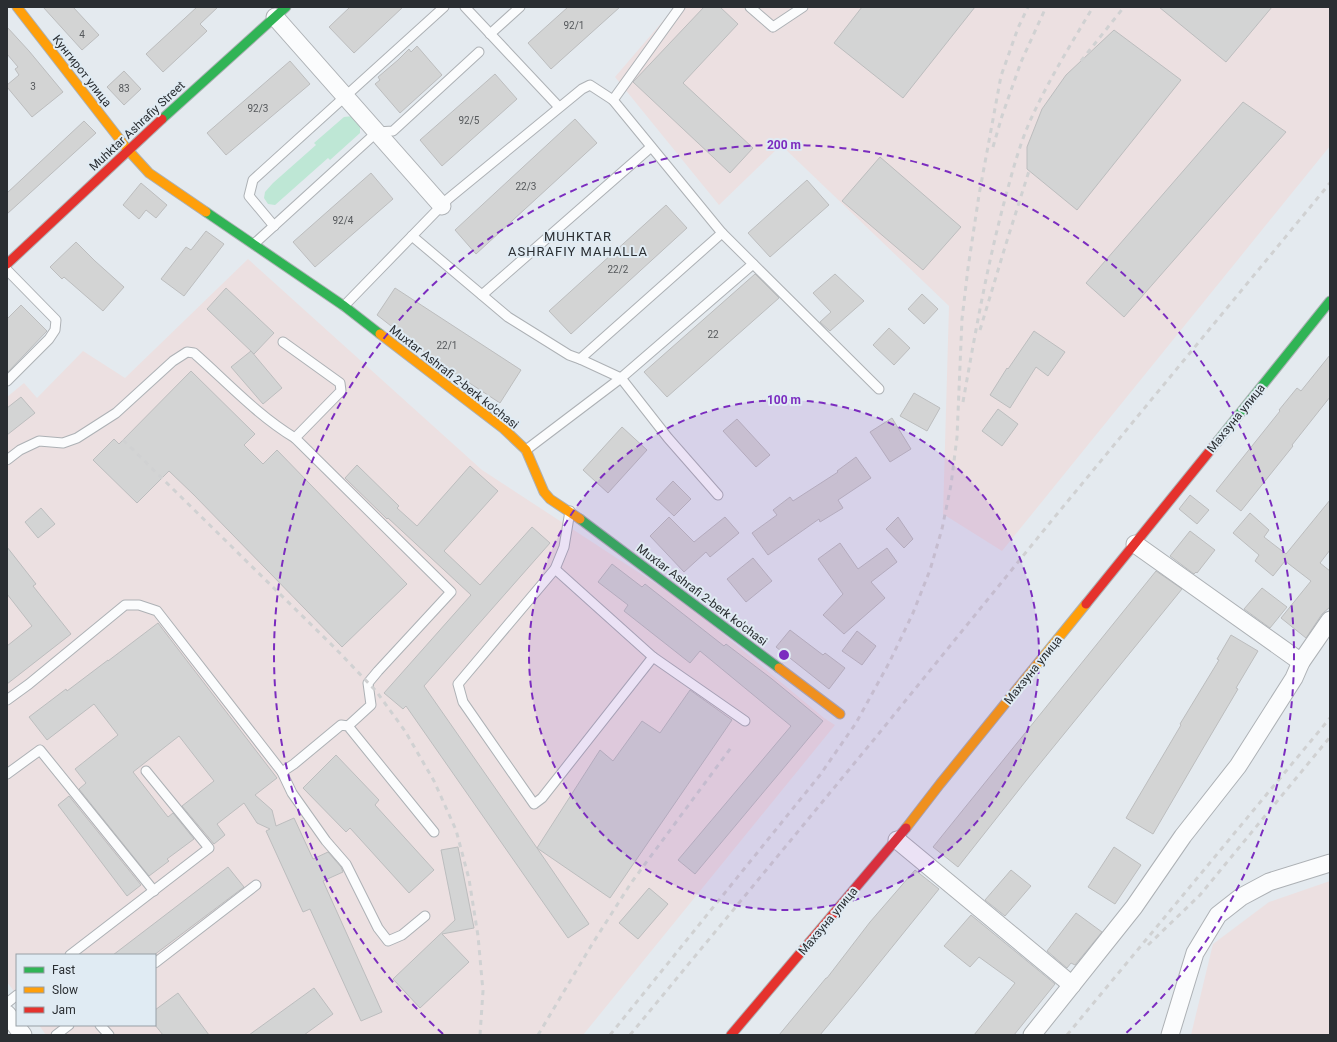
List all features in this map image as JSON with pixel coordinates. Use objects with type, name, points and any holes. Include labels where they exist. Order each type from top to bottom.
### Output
[{"type":"street","name":"Кунгирот улица","points":[[17,7],[128,150]]},
{"type":"street","name":"Muhktar Ashrafiy Street","points":[[7,264],[128,150],[281,12]]},
{"type":"street","points":[[281,12],[345,96],[442,206]]},
{"type":"street","name":"Muxtar Ashrafi 2-berk ko'chasi","points":[[128,150],[149,173],[344,306],[504,429],[526,450],[544,492],[550,499],[570,511],[840,714]]},
{"type":"street","name":"Махзуна улица","points":[[731,1035],[897,840],[940,784],[1330,301]]},
{"type":"street","points":[[1135,544],[1301,662]]},
{"type":"street","points":[[1032,1035],[1134,907],[1183,836],[1238,766],[1294,678],[1301,662],[1330,620]]},
{"type":"street","points":[[897,840],[1072,985]]},
{"type":"street","points":[[1170,1035],[1195,953],[1218,915],[1240,897],[1268,882],[1330,863]]},
{"type":"street","points":[[7,1014],[16,1026]]},
{"type":"street","points":[[16,1026],[23,1035]]},
{"type":"lane","points":[[274,226],[249,196],[253,180],[444,7]]},
{"type":"lane","points":[[465,7],[560,107]]},
{"type":"lane","points":[[490,34],[520,7]]},
{"type":"lane","points":[[613,100],[680,7]]},
{"type":"lane","points":[[750,7],[773,27],[803,7]]},
{"type":"lane","points":[[254,244],[377,132],[393,131],[479,52]]},
{"type":"lane","points":[[344,306],[448,199],[582,89],[590,85],[613,100],[722,233],[879,388]]},
{"type":"lane","points":[[482,295],[651,146]]},
{"type":"lane","points":[[580,359],[722,233]]},
{"type":"lane","points":[[412,236],[508,317],[569,355],[621,378],[668,438],[718,495]]},
{"type":"lane","points":[[526,450],[621,378],[753,264]]},
{"type":"lane","points":[[7,270],[56,320],[55,330],[49,340],[7,381]]},
{"type":"lane","points":[[283,342],[340,383],[341,391],[295,438]]},
{"type":"lane","points":[[7,460],[20,450],[39,441],[63,443],[78,438],[116,413],[172,361],[187,352],[194,352],[259,412],[279,428],[295,438],[451,592],[368,683],[371,705],[348,726]]},
{"type":"lane","points":[[570,511],[564,547],[555,569],[458,684],[463,702],[534,804],[542,798],[653,657]]},
{"type":"lane","points":[[555,569],[653,657],[746,722]]},
{"type":"lane","points":[[7,700],[29,684],[125,605],[139,605],[157,611],[282,772],[292,793],[326,841],[346,864],[378,928],[388,941],[402,935],[425,916]]},
{"type":"lane","points":[[282,772],[294,764],[340,724],[348,726],[434,832]]},
{"type":"lane","points":[[7,774],[40,750],[154,891]]},
{"type":"lane","points":[[71,954],[209,848],[146,771]]},
{"type":"lane","points":[[156,962],[256,885]]},
{"type":"lane","points":[[7,1003],[16,996]]},
{"type":"lane","points":[[56,1035],[68,1026]]},
{"type":"lane","points":[[101,1026],[109,1035]]},
{"type":"shaded area","points":[[675,7],[1330,7],[1330,146],[1002,551],[943,514],[949,306],[781,145],[719,205],[615,77]]},
{"type":"shaded area","points":[[248,259],[482,470],[687,604],[824,718],[835,725],[583,1035],[46,1035],[40,1026],[156,1026],[156,954],[16,954],[16,994],[7,982],[7,397],[24,383],[37,398],[83,351],[125,378]]},
{"type":"shaded area","points":[[1330,881],[1330,1035],[1191,1035],[1213,944],[1269,902]]},
{"type":"green space","points":[[353,116],[360,125],[360,133],[330,160],[328,158],[275,205],[268,204],[264,198],[265,192],[273,183],[316,145],[314,143],[344,117]]},
{"type":"building","points":[[43,7],[73,7],[99,35],[82,50]]},
{"type":"building","points":[[197,7],[218,7],[200,24],[207,31],[163,72],[146,54]]},
{"type":"building","points":[[350,7],[403,7],[354,53],[329,27]]},
{"type":"building","points":[[568,7],[620,7],[551,69],[528,43]]},
{"type":"building","points":[[704,7],[720,7],[738,24],[683,83],[753,148],[730,173],[633,82]]},
{"type":"building","points":[[862,7],[975,7],[903,98],[834,43]]},
{"type":"building","points":[[1159,7],[1272,7],[1226,62]]},
{"type":"building","points":[[7,27],[63,92],[32,117],[7,87],[7,85],[19,75],[15,69],[18,67],[7,54]]},
{"type":"building","points":[[1114,30],[1181,80],[1077,210],[1027,169],[1027,147],[1042,109],[1066,75]]},
{"type":"building","points":[[417,46],[442,75],[400,113],[375,84],[380,80],[378,77],[409,49],[411,52]]},
{"type":"building","points":[[290,61],[310,84],[226,155],[207,133]]},
{"type":"building","points":[[124,71],[141,89],[124,105],[107,87]]},
{"type":"building","points":[[495,74],[517,99],[442,166],[420,140]]},
{"type":"building","points":[[1243,102],[1286,132],[1124,317],[1086,283]]},
{"type":"building","points":[[575,119],[597,143],[476,254],[455,230]]},
{"type":"building","points":[[84,121],[96,133],[7,214],[7,193]]},
{"type":"building","points":[[880,157],[961,227],[923,270],[842,201]]},
{"type":"building","points":[[371,173],[393,199],[315,267],[293,242]]},
{"type":"building","points":[[807,180],[829,205],[770,257],[748,233]]},
{"type":"building","points":[[141,183],[167,205],[156,218],[146,210],[139,219],[123,205]]},
{"type":"building","points":[[666,205],[687,228],[571,334],[549,311]]},
{"type":"building","points":[[206,231],[224,244],[184,296],[161,279],[186,247],[191,250]]},
{"type":"building","points":[[76,242],[124,287],[103,311],[64,277],[62,279],[50,267]]},
{"type":"building","points":[[755,274],[779,298],[667,397],[644,372]]},
{"type":"building","points":[[835,274],[864,301],[830,331],[820,322],[831,312],[813,293]]},
{"type":"building","points":[[226,288],[274,333],[254,354],[207,309]]},
{"type":"building","points":[[395,288],[521,370],[500,403],[436,361],[377,315]]},
{"type":"building","points":[[922,294],[938,309],[924,324],[908,309]]},
{"type":"building","points":[[21,305],[47,331],[7,373],[7,319]]},
{"type":"building","points":[[889,328],[910,348],[894,365],[873,345]]},
{"type":"building","points":[[1034,331],[1065,352],[1048,376],[1036,367],[1010,408],[990,395],[1007,368],[1008,369]]},
{"type":"building","points":[[251,351],[282,388],[263,404],[231,367]]},
{"type":"building","points":[[1330,355],[1330,397],[1241,511],[1216,491],[1297,388],[1301,391]]},
{"type":"building","points":[[191,371],[255,434],[244,445],[263,464],[277,450],[407,584],[342,647],[169,471],[137,503],[93,460],[114,439],[119,444]]},
{"type":"building","points":[[914,393],[940,408],[927,431],[900,416]]},
{"type":"building","points":[[21,397],[35,413],[7,435],[7,408]]},
{"type":"building","points":[[998,409],[1018,424],[1002,446],[982,431]]},
{"type":"building","points":[[892,418],[911,449],[890,462],[870,432]]},
{"type":"building","points":[[737,419],[770,455],[756,467],[723,431]]},
{"type":"building","points":[[622,427],[647,450],[608,493],[583,470]]},
{"type":"building","points":[[856,457],[871,478],[838,500],[843,508],[820,522],[819,519],[768,555],[752,533],[777,515],[773,510],[790,497],[793,501],[838,472],[837,471]]},
{"type":"building","points":[[357,465],[399,506],[397,508],[417,526],[470,466],[498,491],[444,551],[480,585],[532,527],[550,543],[424,686],[589,924],[568,938],[406,706],[403,709],[384,693],[471,595],[388,518],[387,519],[345,478]]},
{"type":"building","points":[[673,481],[691,499],[674,516],[656,499]]},
{"type":"building","points":[[1190,495],[1209,510],[1197,524],[1179,509]]},
{"type":"building","points":[[1330,500],[1330,550],[1320,563],[1330,571],[1330,607],[1322,614],[1306,638],[1281,618],[1311,581],[1285,561],[1273,576],[1255,561],[1259,555],[1233,533],[1250,513],[1269,530],[1264,537],[1286,554]]},
{"type":"building","points":[[41,508],[55,524],[38,538],[25,522]]},
{"type":"building","points":[[669,517],[694,542],[725,517],[739,533],[710,557],[706,552],[684,572],[650,536]]},
{"type":"building","points":[[898,517],[913,539],[904,548],[886,529]]},
{"type":"building","points":[[1190,531],[1215,550],[1197,573],[1196,572],[1194,574],[1170,556]]},
{"type":"building","points":[[840,543],[858,569],[887,548],[897,562],[871,582],[885,598],[844,634],[823,615],[843,594],[818,559]]},
{"type":"building","points":[[7,547],[36,584],[33,586],[71,634],[7,684],[7,646],[32,626],[7,594]]},
{"type":"building","points":[[753,558],[772,581],[746,602],[727,579]]},
{"type":"building","points":[[612,564],[642,587],[645,584],[724,646],[726,644],[823,721],[695,874],[678,860],[791,726],[700,651],[690,663],[624,611],[628,605],[598,582]]},
{"type":"building","points":[[1156,571],[1182,589],[958,867],[933,847]]},
{"type":"building","points":[[1262,588],[1287,607],[1270,628],[1244,609]]},
{"type":"building","points":[[158,623],[277,778],[255,795],[272,810],[276,826],[294,818],[313,859],[328,852],[341,867],[343,872],[323,881],[382,1012],[361,1021],[310,909],[303,912],[266,831],[270,829],[257,823],[244,803],[217,824],[225,835],[214,844],[182,806],[214,781],[179,736],[133,772],[168,817],[173,813],[194,839],[167,859],[169,861],[149,876],[79,789],[86,783],[75,769],[118,735],[94,704],[47,740],[29,717],[66,689],[67,691]]},
{"type":"building","points":[[790,630],[823,655],[825,653],[845,668],[829,689],[776,647]]},
{"type":"building","points":[[857,631],[876,646],[862,665],[842,651]]},
{"type":"building","points":[[1231,635],[1258,651],[1236,688],[1238,689],[1153,834],[1126,818],[1219,660],[1217,659]]},
{"type":"building","points":[[690,690],[732,720],[610,898],[537,848],[600,750],[613,761],[642,721],[660,733]]},
{"type":"building","points":[[336,755],[379,800],[375,805],[434,870],[409,893],[350,828],[346,832],[303,788]]},
{"type":"building","points":[[69,796],[141,885],[127,896],[58,805]]},
{"type":"building","points":[[458,847],[474,928],[442,934],[469,962],[420,1008],[393,979],[455,920],[441,850]]},
{"type":"building","points":[[1114,847],[1141,865],[1115,904],[1088,887]]},
{"type":"building","points":[[228,867],[244,887],[155,954],[114,954]]},
{"type":"building","points":[[915,870],[939,889],[855,993],[820,1035],[779,1035],[827,978],[870,922]]},
{"type":"building","points":[[1011,870],[1031,886],[1005,916],[985,900]]},
{"type":"building","points":[[649,888],[668,904],[638,939],[619,923]]},
{"type":"building","points":[[1076,913],[1102,932],[1075,965],[1071,963],[1067,968],[1047,951]]},
{"type":"building","points":[[971,915],[1055,984],[1014,1035],[974,1035],[1015,983],[979,957],[970,967],[944,946]]},
{"type":"building","points":[[314,988],[333,1014],[304,1035],[249,1035]]},
{"type":"building","points":[[178,993],[209,1035],[163,1035],[156,1026],[156,1009]]},
{"type":"railway","points":[[610,1035],[820,775],[856,723],[889,663],[913,613],[930,570],[942,529],[951,485],[957,437],[962,319],[968,268],[979,195],[1001,76],[1018,28],[1028,7]]},
{"type":"railway","points":[[993,147],[1021,62],[1046,7]]},
{"type":"railway","points":[[963,402],[987,275],[1005,199],[1019,150],[1026,130],[1044,92],[1093,7]]},
{"type":"railway","points":[[1081,61],[1124,7]]},
{"type":"railway","points":[[980,330],[1029,171]]},
{"type":"railway","points":[[630,1035],[1330,183]]},
{"type":"railway","points":[[123,440],[335,648],[376,691],[405,731],[434,781],[456,830],[469,879],[478,936],[483,991],[480,1035]]},
{"type":"railway","points":[[1067,1035],[1330,718]]},
{"type":"railway","points":[[1148,945],[1200,895],[1330,737]]},
{"type":"railway","points":[[538,1035],[591,946],[631,883],[733,745]]},
{"type":"traffic: fast","points":[[162,119],[286,7]]},
{"type":"traffic: fast","points":[[206,212],[344,306],[380,334]]},
{"type":"traffic: fast","points":[[1217,442],[1330,301]]},
{"type":"traffic: fast","points":[[580,519],[779,668]]},
{"type":"traffic: slow","points":[[17,7],[128,150],[149,173],[206,212]]},
{"type":"traffic: slow","points":[[380,334],[504,429],[526,450],[544,492],[550,499],[580,519]]},
{"type":"traffic: slow","points":[[906,828],[1086,604]]},
{"type":"traffic: slow","points":[[779,668],[840,714]]},
{"type":"traffic: jam","points":[[7,264],[162,119]]},
{"type":"traffic: jam","points":[[1086,604],[1217,442]]},
{"type":"traffic: jam","points":[[731,1035],[906,828]]},
{"type":"district","name":"MUHKTAR ASHRAFIY MAHALLA","points":[[578,244]]}]
